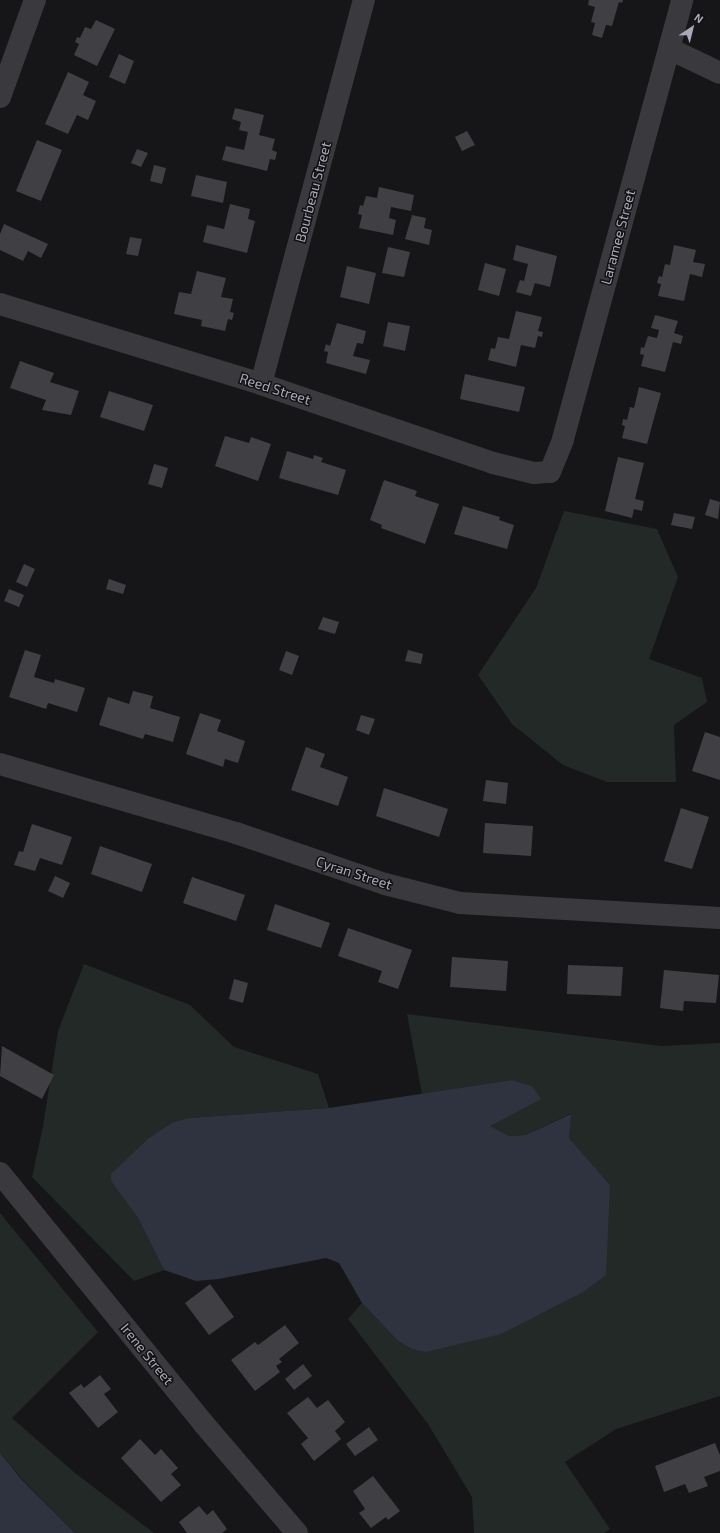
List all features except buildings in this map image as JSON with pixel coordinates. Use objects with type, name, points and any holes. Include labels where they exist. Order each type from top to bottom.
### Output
[{"type":"street","points":[[0,97],[35,0]]},
{"type":"street","name":"Bourbeau Street","points":[[261,384],[364,0]]},
{"type":"street","name":"Laramee Street","points":[[550,472],[563,439],[670,49],[682,0]]},
{"type":"street","points":[[670,49],[720,73]]},
{"type":"street","name":"Reed Street","points":[[0,304],[261,384],[493,463],[534,473],[550,472]]},
{"type":"street","name":"Cyran Street","points":[[0,764],[236,834],[385,884],[460,903],[720,918]]},
{"type":"street","name":"Irene Street","points":[[0,1173],[203,1423],[297,1533]]},
{"type":"shaded area","points":[[564,511],[657,529],[678,577],[649,659],[702,678],[707,702],[674,725],[676,782],[607,782],[563,765],[512,724],[478,675],[536,588]]},
{"type":"shaded area","points":[[84,964],[190,1005],[234,1047],[318,1074],[329,1108],[189,1118],[112,1182],[138,1218],[164,1270],[134,1281],[32,1177],[43,1126],[58,1031]]},
{"type":"shaded area","points":[[407,1014],[661,1046],[720,1043],[720,1396],[616,1429],[565,1462],[610,1529],[604,1533],[474,1533],[472,1497],[428,1424],[348,1319],[362,1303],[397,1340],[610,1185],[569,1138],[570,1114],[526,1135],[509,1136],[489,1126],[540,1099],[532,1086],[512,1080],[422,1094]]},
{"type":"shaded area","points":[[0,1213],[98,1332],[12,1418],[75,1473],[154,1533],[75,1533],[22,1479],[0,1453]]},
{"type":"water","points":[[512,1080],[532,1086],[541,1099],[490,1126],[509,1136],[526,1135],[571,1114],[569,1138],[610,1185],[606,1275],[583,1292],[501,1334],[426,1352],[412,1349],[397,1340],[362,1303],[339,1263],[326,1258],[219,1279],[196,1281],[164,1270],[138,1218],[111,1181],[111,1174],[149,1138],[172,1123],[189,1118],[329,1108]]},
{"type":"water","points":[[0,1453],[22,1480],[75,1533],[0,1533]]}]
